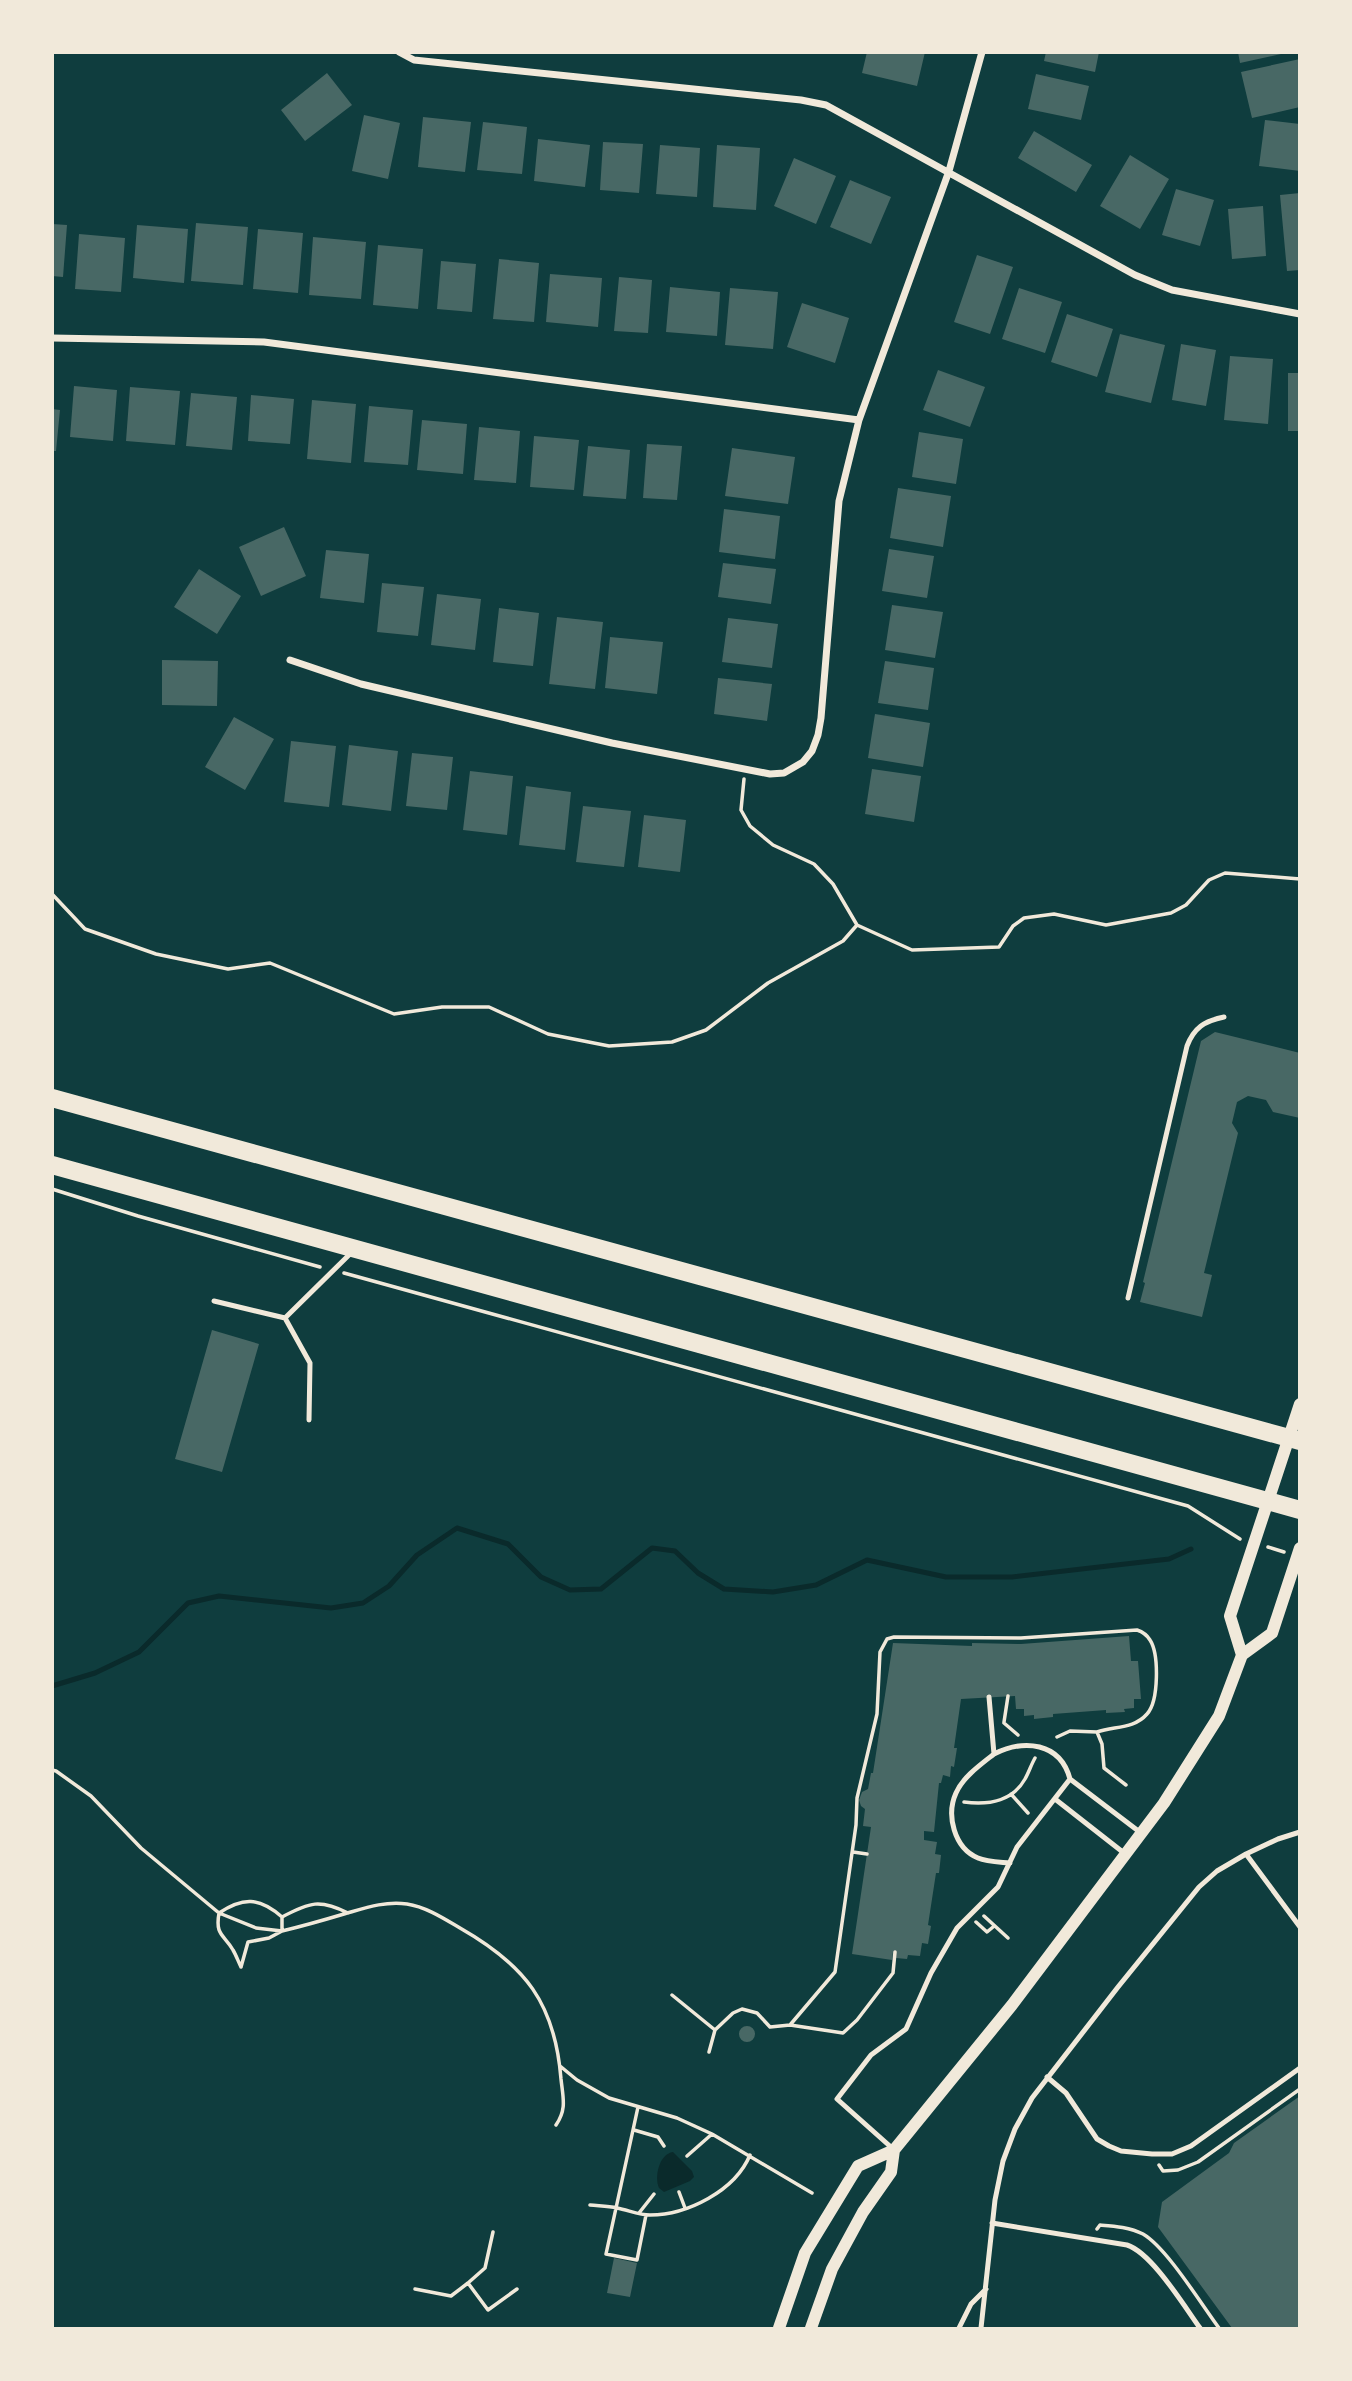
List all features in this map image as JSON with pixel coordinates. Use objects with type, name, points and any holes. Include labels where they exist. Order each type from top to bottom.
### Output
[{"type":"main road","points":[[52,1098],[1294,1439]]},
{"type":"main road","points":[[52,1165],[1300,1510]]},
{"type":"street","points":[[399,52],[414,60],[801,100],[826,105],[1135,275],[1172,290],[1300,314]]},
{"type":"street","points":[[290,660],[361,684],[611,743],[770,774],[793,769],[813,751],[818,736],[839,501],[859,419],[949,171],[982,52]]},
{"type":"street","points":[[52,338],[264,342],[859,419]]},
{"type":"street","points":[[1242,1655],[1230,1616],[1267,1502],[1294,1439],[1300,1404]]},
{"type":"street","points":[[779,2329],[805,2253],[858,2166],[894,2150],[1012,2006],[1164,1803],[1219,1716],[1242,1655],[1272,1633],[1300,1548]]},
{"type":"street","points":[[811,2329],[832,2269],[863,2212],[891,2172],[894,2150]]},
{"type":"lane","points":[[1128,1298],[1187,1046],[1193,1031],[1208,1020],[1224,1017]]},
{"type":"lane","points":[[285,1318],[355,1249]]},
{"type":"lane","points":[[214,1301],[285,1318],[310,1363],[309,1420]]},
{"type":"lane","points":[[989,1697],[994,1754]]},
{"type":"lane","points":[[1010,1863],[979,1858],[967,1851],[956,1836],[951,1813],[957,1791],[965,1780],[994,1754],[1014,1746],[1045,1748],[1055,1754],[1066,1765],[1070,1779],[1141,1833]]},
{"type":"lane","points":[[894,2150],[837,2099],[871,2055],[906,2029],[931,1973],[957,1928],[998,1887],[1017,1847],[1070,1779]]},
{"type":"lane","points":[[1055,1799],[1126,1854]]},
{"type":"lane","points":[[981,2329],[992,2223],[1003,2161],[1015,2129],[1032,2098],[1199,1887],[1217,1871],[1246,1854],[1300,1832]]},
{"type":"lane","points":[[1246,1854],[1300,1927]]},
{"type":"lane","points":[[1047,2077],[1066,2093],[1097,2139],[1121,2151],[1172,2154],[1191,2146],[1300,2068]]},
{"type":"lane","points":[[992,2223],[1136,2248],[1151,2262],[1200,2329]]},
{"type":"lane","points":[[959,2329],[971,2304],[986,2289]]},
{"type":"path","points":[[745,770],[741,810],[750,826],[773,845],[814,864],[832,884],[857,925],[912,950],[999,947],[1013,926],[1024,918],[1054,914],[1106,925],[1171,914],[1186,905],[1209,880],[1225,873],[1300,879]]},
{"type":"path","points":[[52,894],[85,929],[156,954],[228,969],[270,962],[394,1014],[442,1007],[489,1007],[548,1034],[609,1046],[672,1042],[706,1030],[768,983],[843,941],[857,925]]},
{"type":"path","points":[[52,1189],[138,1216],[1188,1506],[1226,1529]]},
{"type":"path","points":[[790,2025],[835,1972],[858,1811],[857,1798],[877,1714],[880,1652],[887,1639],[1021,1638],[1137,1630],[1145,1633],[1153,1646],[1157,1684],[1154,1704],[1148,1714],[1136,1723],[1097,1732],[1070,1731],[1057,1737]]},
{"type":"path","points":[[1097,1732],[1102,1744],[1104,1768],[1126,1785]]},
{"type":"path","points":[[953,1803],[990,1803],[1011,1794],[1026,1777],[1036,1756]]},
{"type":"path","points":[[52,1770],[91,1796],[141,1848],[219,1913],[256,1928],[282,1931]]},
{"type":"path","points":[[1011,1794],[1037,1821]]},
{"type":"path","points":[[852,1852],[867,1854]]},
{"type":"path","points":[[282,1917],[263,1903],[244,1900],[233,1903],[219,1913],[217,1925],[241,1967],[248,1942],[269,1938],[282,1931],[374,1904],[404,1903],[420,1907],[472,1935],[505,1957],[526,1978],[542,2003],[552,2026],[560,2066],[564,2113],[556,2124]]},
{"type":"path","points":[[282,1917],[306,1904],[329,1904],[349,1913]]},
{"type":"path","points":[[976,1908],[993,1927],[1008,1938]]},
{"type":"path","points":[[968,1915],[987,1932],[993,1927]]},
{"type":"path","points":[[282,1917],[282,1931]]},
{"type":"path","points":[[709,2052],[715,2030],[733,2013],[742,2010],[757,2013],[770,2027],[790,2025],[843,2032],[857,2020],[893,1973],[895,1952]]},
{"type":"path","points":[[672,1994],[715,2030]]},
{"type":"path","points":[[560,2066],[577,2080],[609,2098],[677,2118],[712,2134],[812,2193]]},
{"type":"path","points":[[638,2107],[606,2253],[637,2260],[646,2215]]},
{"type":"path","points":[[634,2130],[657,2137],[664,2146]]},
{"type":"path","points":[[687,2156],[712,2134]]},
{"type":"path","points":[[590,2205],[617,2207],[646,2215],[667,2214],[715,2195],[733,2179],[750,2155]]},
{"type":"path","points":[[679,2192],[685,2208]]},
{"type":"path","points":[[639,2213],[654,2194]]},
{"type":"path","points":[[415,2289],[451,2296],[485,2267],[494,2232]]},
{"type":"path","points":[[468,2283],[488,2310],[517,2289]]},
{"type":"water","points":[[673,2152],[692,2171],[694,2177],[664,2192],[659,2188],[658,2172],[664,2157]]},
{"type":"building","points":[[867,52],[925,52],[917,86],[862,73]]},
{"type":"building","points":[[1046,52],[1099,52],[1095,72],[1044,61]]},
{"type":"building","points":[[1238,52],[1281,52],[1281,54],[1240,63]]},
{"type":"building","points":[[1300,59],[1300,107],[1252,118],[1241,72]]},
{"type":"building","points":[[327,73],[352,105],[305,141],[281,110]]},
{"type":"building","points":[[1036,74],[1089,86],[1081,120],[1028,109]]},
{"type":"building","points":[[364,115],[400,123],[388,179],[352,171]]},
{"type":"building","points":[[423,117],[471,122],[465,172],[418,167]]},
{"type":"building","points":[[1265,120],[1300,124],[1300,171],[1259,166]]},
{"type":"building","points":[[483,122],[527,127],[522,174],[477,170]]},
{"type":"building","points":[[1034,131],[1092,165],[1076,192],[1018,158]]},
{"type":"building","points":[[538,139],[590,145],[585,187],[534,181]]},
{"type":"building","points":[[603,142],[643,144],[639,193],[600,190]]},
{"type":"building","points":[[660,145],[700,148],[697,197],[656,194]]},
{"type":"building","points":[[717,145],[760,148],[756,210],[713,207]]},
{"type":"building","points":[[1130,155],[1169,179],[1140,229],[1100,206]]},
{"type":"building","points":[[794,158],[836,176],[816,224],[774,206]]},
{"type":"building","points":[[850,180],[891,197],[871,244],[830,227]]},
{"type":"building","points":[[1176,189],[1214,200],[1200,246],[1162,235]]},
{"type":"building","points":[[1300,193],[1300,270],[1287,271],[1280,195]]},
{"type":"building","points":[[1263,206],[1266,256],[1232,259],[1228,209]]},
{"type":"building","points":[[196,223],[248,227],[243,285],[191,281]]},
{"type":"building","points":[[52,224],[67,225],[63,277],[52,276]]},
{"type":"building","points":[[137,225],[188,229],[184,283],[133,278]]},
{"type":"building","points":[[258,229],[303,233],[298,293],[253,289]]},
{"type":"building","points":[[79,234],[125,238],[121,292],[75,289]]},
{"type":"building","points":[[313,237],[366,242],[361,299],[309,295]]},
{"type":"building","points":[[378,245],[423,249],[418,309],[373,305]]},
{"type":"building","points":[[977,255],[1013,267],[990,334],[954,322]]},
{"type":"building","points":[[499,259],[539,263],[534,322],[493,319]]},
{"type":"building","points":[[441,261],[476,264],[472,312],[437,309]]},
{"type":"building","points":[[550,274],[602,278],[598,327],[546,322]]},
{"type":"building","points":[[619,277],[652,280],[648,333],[614,331]]},
{"type":"building","points":[[670,287],[720,292],[717,336],[666,332]]},
{"type":"building","points":[[730,288],[778,292],[773,349],[725,345]]},
{"type":"building","points":[[1019,288],[1062,302],[1045,353],[1002,339]]},
{"type":"building","points":[[802,303],[849,318],[835,363],[787,347]]},
{"type":"building","points":[[1067,314],[1113,329],[1097,377],[1051,362]]},
{"type":"building","points":[[1120,334],[1165,345],[1151,403],[1105,392]]},
{"type":"building","points":[[1181,344],[1216,350],[1206,406],[1172,400]]},
{"type":"building","points":[[1230,356],[1273,359],[1268,424],[1224,420]]},
{"type":"building","points":[[938,370],[985,387],[970,427],[923,410]]},
{"type":"building","points":[[1288,373],[1300,373],[1300,431],[1288,431]]},
{"type":"building","points":[[74,386],[117,390],[113,441],[70,437]]},
{"type":"building","points":[[130,387],[180,391],[175,445],[126,441]]},
{"type":"building","points":[[191,393],[237,397],[232,450],[186,446]]},
{"type":"building","points":[[251,395],[294,399],[290,444],[248,441]]},
{"type":"building","points":[[312,400],[356,404],[351,463],[307,459]]},
{"type":"building","points":[[369,406],[413,410],[408,465],[364,462]]},
{"type":"building","points":[[52,409],[60,410],[56,451],[52,451]]},
{"type":"building","points":[[422,420],[467,424],[463,474],[417,470]]},
{"type":"building","points":[[479,427],[520,431],[516,483],[474,480]]},
{"type":"building","points":[[919,432],[963,439],[956,484],[912,477]]},
{"type":"building","points":[[534,436],[579,440],[574,490],[530,487]]},
{"type":"building","points":[[647,444],[682,446],[677,500],[643,498]]},
{"type":"building","points":[[588,446],[630,450],[626,499],[583,496]]},
{"type":"building","points":[[732,448],[795,457],[788,504],[725,496]]},
{"type":"building","points":[[898,488],[951,496],[943,547],[890,538]]},
{"type":"building","points":[[724,509],[780,516],[775,559],[719,552]]},
{"type":"building","points":[[284,527],[306,576],[261,596],[239,547]]},
{"type":"building","points":[[889,549],[934,556],[927,598],[882,591]]},
{"type":"building","points":[[326,550],[369,554],[364,603],[320,598]]},
{"type":"building","points":[[723,563],[776,569],[771,604],[718,597]]},
{"type":"building","points":[[199,569],[241,596],[217,634],[174,607]]},
{"type":"building","points":[[382,583],[424,587],[418,636],[377,632]]},
{"type":"building","points":[[437,594],[481,599],[475,650],[431,645]]},
{"type":"building","points":[[892,605],[943,612],[935,658],[885,650]]},
{"type":"building","points":[[499,608],[539,613],[533,666],[493,662]]},
{"type":"building","points":[[557,617],[603,622],[595,689],[549,684]]},
{"type":"building","points":[[728,618],[778,624],[772,668],[722,662]]},
{"type":"building","points":[[610,637],[663,642],[657,694],[605,688]]},
{"type":"building","points":[[162,660],[218,661],[217,706],[162,705]]},
{"type":"building","points":[[885,661],[934,668],[928,710],[878,703]]},
{"type":"building","points":[[718,678],[772,684],[767,721],[714,714]]},
{"type":"building","points":[[875,714],[930,723],[923,767],[868,758]]},
{"type":"building","points":[[234,717],[274,739],[245,790],[205,767]]},
{"type":"building","points":[[291,741],[336,746],[329,807],[284,802]]},
{"type":"building","points":[[349,745],[398,751],[391,811],[342,805]]},
{"type":"building","points":[[412,753],[453,757],[447,810],[406,806]]},
{"type":"building","points":[[872,769],[921,776],[914,822],[865,814]]},
{"type":"building","points":[[470,771],[513,776],[507,835],[463,830]]},
{"type":"building","points":[[526,786],[571,792],[565,850],[519,845]]},
{"type":"building","points":[[583,806],[631,811],[624,867],[576,862]]},
{"type":"building","points":[[644,815],[686,820],[680,872],[638,867]]},
{"type":"building","points":[[1215,1032],[1300,1053],[1300,1118],[1273,1112],[1266,1100],[1248,1096],[1237,1102],[1232,1123],[1238,1133],[1204,1273],[1212,1275],[1202,1317],[1140,1302],[1201,1041]]},
{"type":"building","points":[[212,1330],[259,1344],[222,1472],[175,1459]]},
{"type":"building","points":[[1129,1636],[1131,1661],[1138,1661],[1141,1699],[1134,1699],[1134,1708],[1124,1709],[1125,1712],[1106,1713],[1106,1710],[1053,1714],[1053,1717],[1034,1719],[1034,1715],[1024,1716],[1024,1709],[1016,1709],[1015,1696],[961,1699],[954,1767],[951,1766],[950,1777],[943,1775],[939,1783],[934,1832],[924,1831],[924,1840],[937,1842],[935,1854],[941,1855],[928,1925],[931,1926],[928,1944],[922,1943],[920,1956],[908,1955],[907,1959],[896,1958],[893,1952],[892,1960],[852,1954],[871,1827],[863,1826],[865,1809],[859,1800],[862,1792],[868,1789],[873,1773],[893,1643],[972,1646],[972,1643],[1021,1644]]},
{"type":"building","points":[[744,2026],[750,2026],[755,2034],[753,2040],[744,2042],[739,2037],[739,2031]]},
{"type":"building","points":[[1300,2096],[1300,2328],[1232,2328],[1158,2227],[1162,2202],[1229,2153],[1234,2143]]},
{"type":"building","points":[[614,2258],[637,2263],[630,2297],[607,2293]]},
{"type":"waterway","points":[[52,1686],[95,1673],[139,1652],[188,1603],[219,1596],[331,1608],[363,1603],[389,1586],[417,1555],[457,1528],[508,1544],[541,1577],[570,1590],[601,1589],[652,1548],[675,1551],[698,1573],[724,1589],[773,1592],[816,1585],[867,1560],[946,1577],[1012,1577],[1169,1559],[1191,1549]]}]
